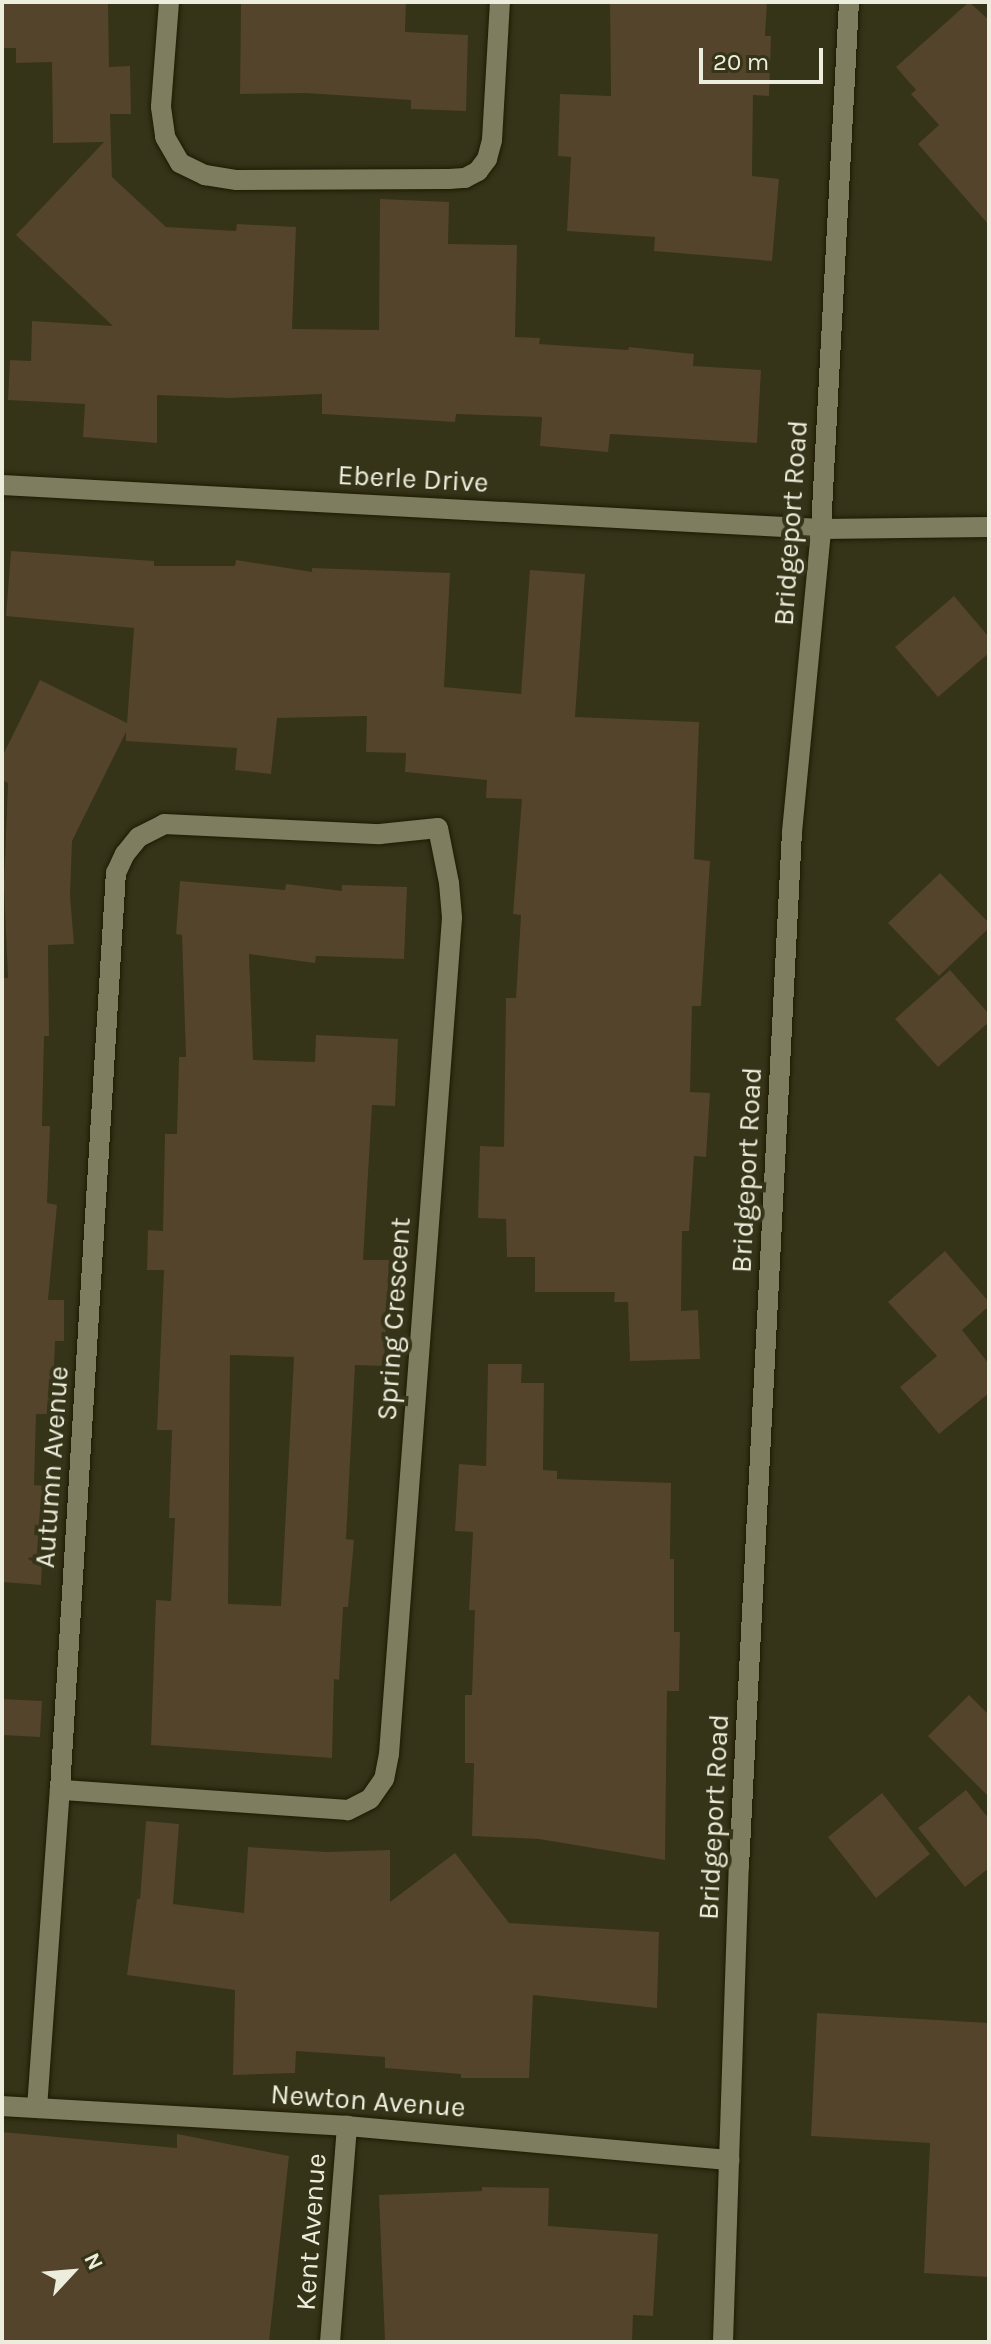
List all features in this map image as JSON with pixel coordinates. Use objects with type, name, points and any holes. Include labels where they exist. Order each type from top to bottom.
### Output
[{"type":"street","points":[[169,2],[161,107],[165,137],[180,163],[205,175],[252,180],[449,179],[465,178],[478,171],[487,159],[492,140],[500,2]]},
{"type":"street","name":"Bridgeport Road","points":[[723,2342],[739,1867],[792,832],[821,529],[849,2]]},
{"type":"street","name":"Eberle Drive","points":[[2,485],[821,529],[989,527]]},
{"type":"street","name":"Spring Crescent","points":[[60,1790],[348,1810],[370,1799],[384,1779],[389,1754],[452,918],[449,883],[438,828],[380,834],[164,824],[139,837]]},
{"type":"street","name":"Autumn Avenue","points":[[37,2108],[60,1790],[116,873],[125,854],[139,837]]},
{"type":"street","name":"Newton Avenue","points":[[2,2106],[347,2126],[729,2160]]},
{"type":"street","name":"Kent Avenue","points":[[330,2342],[347,2126]]},
{"type":"building","points":[[2,2],[108,2],[109,67],[130,66],[131,114],[110,114],[112,177],[166,227],[236,231],[237,224],[296,227],[292,329],[379,330],[380,199],[449,202],[448,244],[517,245],[515,337],[540,338],[539,344],[628,350],[629,347],[694,354],[693,366],[761,370],[757,443],[610,434],[608,452],[540,446],[542,417],[456,414],[455,422],[322,414],[322,394],[230,398],[157,395],[157,443],[83,437],[85,404],[8,400],[10,360],[31,361],[32,321],[113,326],[16,235],[104,142],[53,143],[52,62],[16,63],[16,48],[2,48]]},
{"type":"building","points":[[241,2],[406,2],[405,32],[468,35],[466,111],[411,109],[411,100],[306,93],[240,94]]},
{"type":"building","points":[[610,2],[767,2],[765,36],[771,36],[769,96],[753,95],[752,176],[779,179],[772,261],[654,251],[655,237],[567,231],[571,157],[558,156],[560,94],[611,96]]},
{"type":"building","points":[[969,2],[989,20],[989,225],[918,144],[939,125],[911,94],[916,90],[896,67]]},
{"type":"building","points":[[11,551],[154,561],[154,566],[235,566],[236,560],[312,572],[312,568],[450,573],[444,687],[521,694],[530,570],[585,574],[575,717],[699,722],[694,859],[710,861],[701,1006],[692,1006],[690,1092],[710,1093],[706,1157],[694,1156],[689,1231],[682,1231],[681,1311],[698,1310],[700,1359],[630,1361],[628,1302],[614,1302],[615,1292],[535,1292],[535,1257],[507,1257],[506,1219],[478,1218],[480,1146],[504,1147],[506,998],[516,998],[521,915],[513,914],[522,799],[486,798],[487,780],[405,772],[406,753],[366,752],[367,716],[277,718],[271,774],[235,770],[237,748],[126,741],[126,732],[72,841],[70,896],[74,944],[48,945],[49,1036],[44,1036],[42,1126],[50,1126],[47,1203],[57,1205],[48,1300],[64,1300],[64,1341],[55,1341],[52,1414],[36,1414],[34,1485],[46,1486],[41,1585],[2,1582],[2,978],[8,978],[4,886],[8,783],[2,780],[2,757],[40,680],[127,723],[134,628],[6,616]]},
{"type":"building","points":[[954,596],[989,637],[989,653],[938,697],[895,647]]},
{"type":"building","points":[[940,873],[989,923],[989,928],[939,976],[888,923]]},
{"type":"building","points":[[180,881],[285,890],[286,884],[342,891],[342,885],[407,887],[404,959],[316,956],[315,963],[249,954],[253,1060],[315,1062],[316,1035],[398,1039],[395,1106],[372,1105],[363,1260],[389,1260],[384,1366],[355,1365],[346,1539],[354,1540],[348,1607],[343,1607],[339,1680],[334,1679],[332,1758],[151,1745],[156,1600],[171,1601],[175,1518],[169,1518],[172,1430],[157,1430],[164,1270],[147,1270],[148,1230],[163,1231],[165,1134],[177,1134],[179,1057],[186,1057],[182,935],[176,934]],"holes":[[[230,1355],[294,1357],[281,1606],[228,1604]]]},
{"type":"building","points":[[950,970],[989,1014],[989,1022],[938,1067],[895,1019]]},
{"type":"building","points":[[945,1251],[989,1302],[989,1306],[962,1330],[989,1364],[989,1393],[939,1434],[900,1387],[937,1356],[888,1302]]},
{"type":"building","points":[[488,1364],[522,1364],[521,1383],[544,1383],[543,1470],[557,1471],[557,1479],[671,1483],[670,1559],[674,1559],[674,1632],[680,1632],[679,1691],[667,1691],[665,1860],[539,1839],[472,1836],[474,1763],[465,1763],[465,1695],[472,1695],[475,1610],[469,1610],[473,1532],[455,1531],[459,1464],[486,1466]]},
{"type":"building","points":[[969,1695],[989,1715],[989,1797],[928,1736]]},
{"type":"building","points":[[2,1699],[42,1701],[40,1737],[2,1735]]},
{"type":"building","points":[[966,1790],[989,1819],[989,1868],[965,1887],[918,1828]]},
{"type":"building","points":[[882,1793],[930,1854],[876,1898],[828,1837]]},
{"type":"building","points":[[146,1821],[179,1824],[173,1904],[244,1913],[248,1847],[326,1852],[390,1850],[390,1902],[455,1853],[509,1923],[659,1932],[657,2008],[533,1995],[529,2078],[461,2078],[461,2074],[385,2068],[385,2057],[296,2051],[295,2073],[233,2075],[235,1990],[127,1975],[137,1899],[140,1899]]},
{"type":"building","points":[[817,2013],[989,2023],[989,2277],[924,2273],[930,2143],[811,2136]]},
{"type":"building","points":[[2,2132],[177,2148],[177,2134],[289,2156],[269,2342],[2,2342]]},
{"type":"building","points":[[482,2187],[549,2188],[548,2226],[658,2234],[653,2316],[633,2315],[632,2342],[385,2342],[379,2195],[482,2191]]}]
